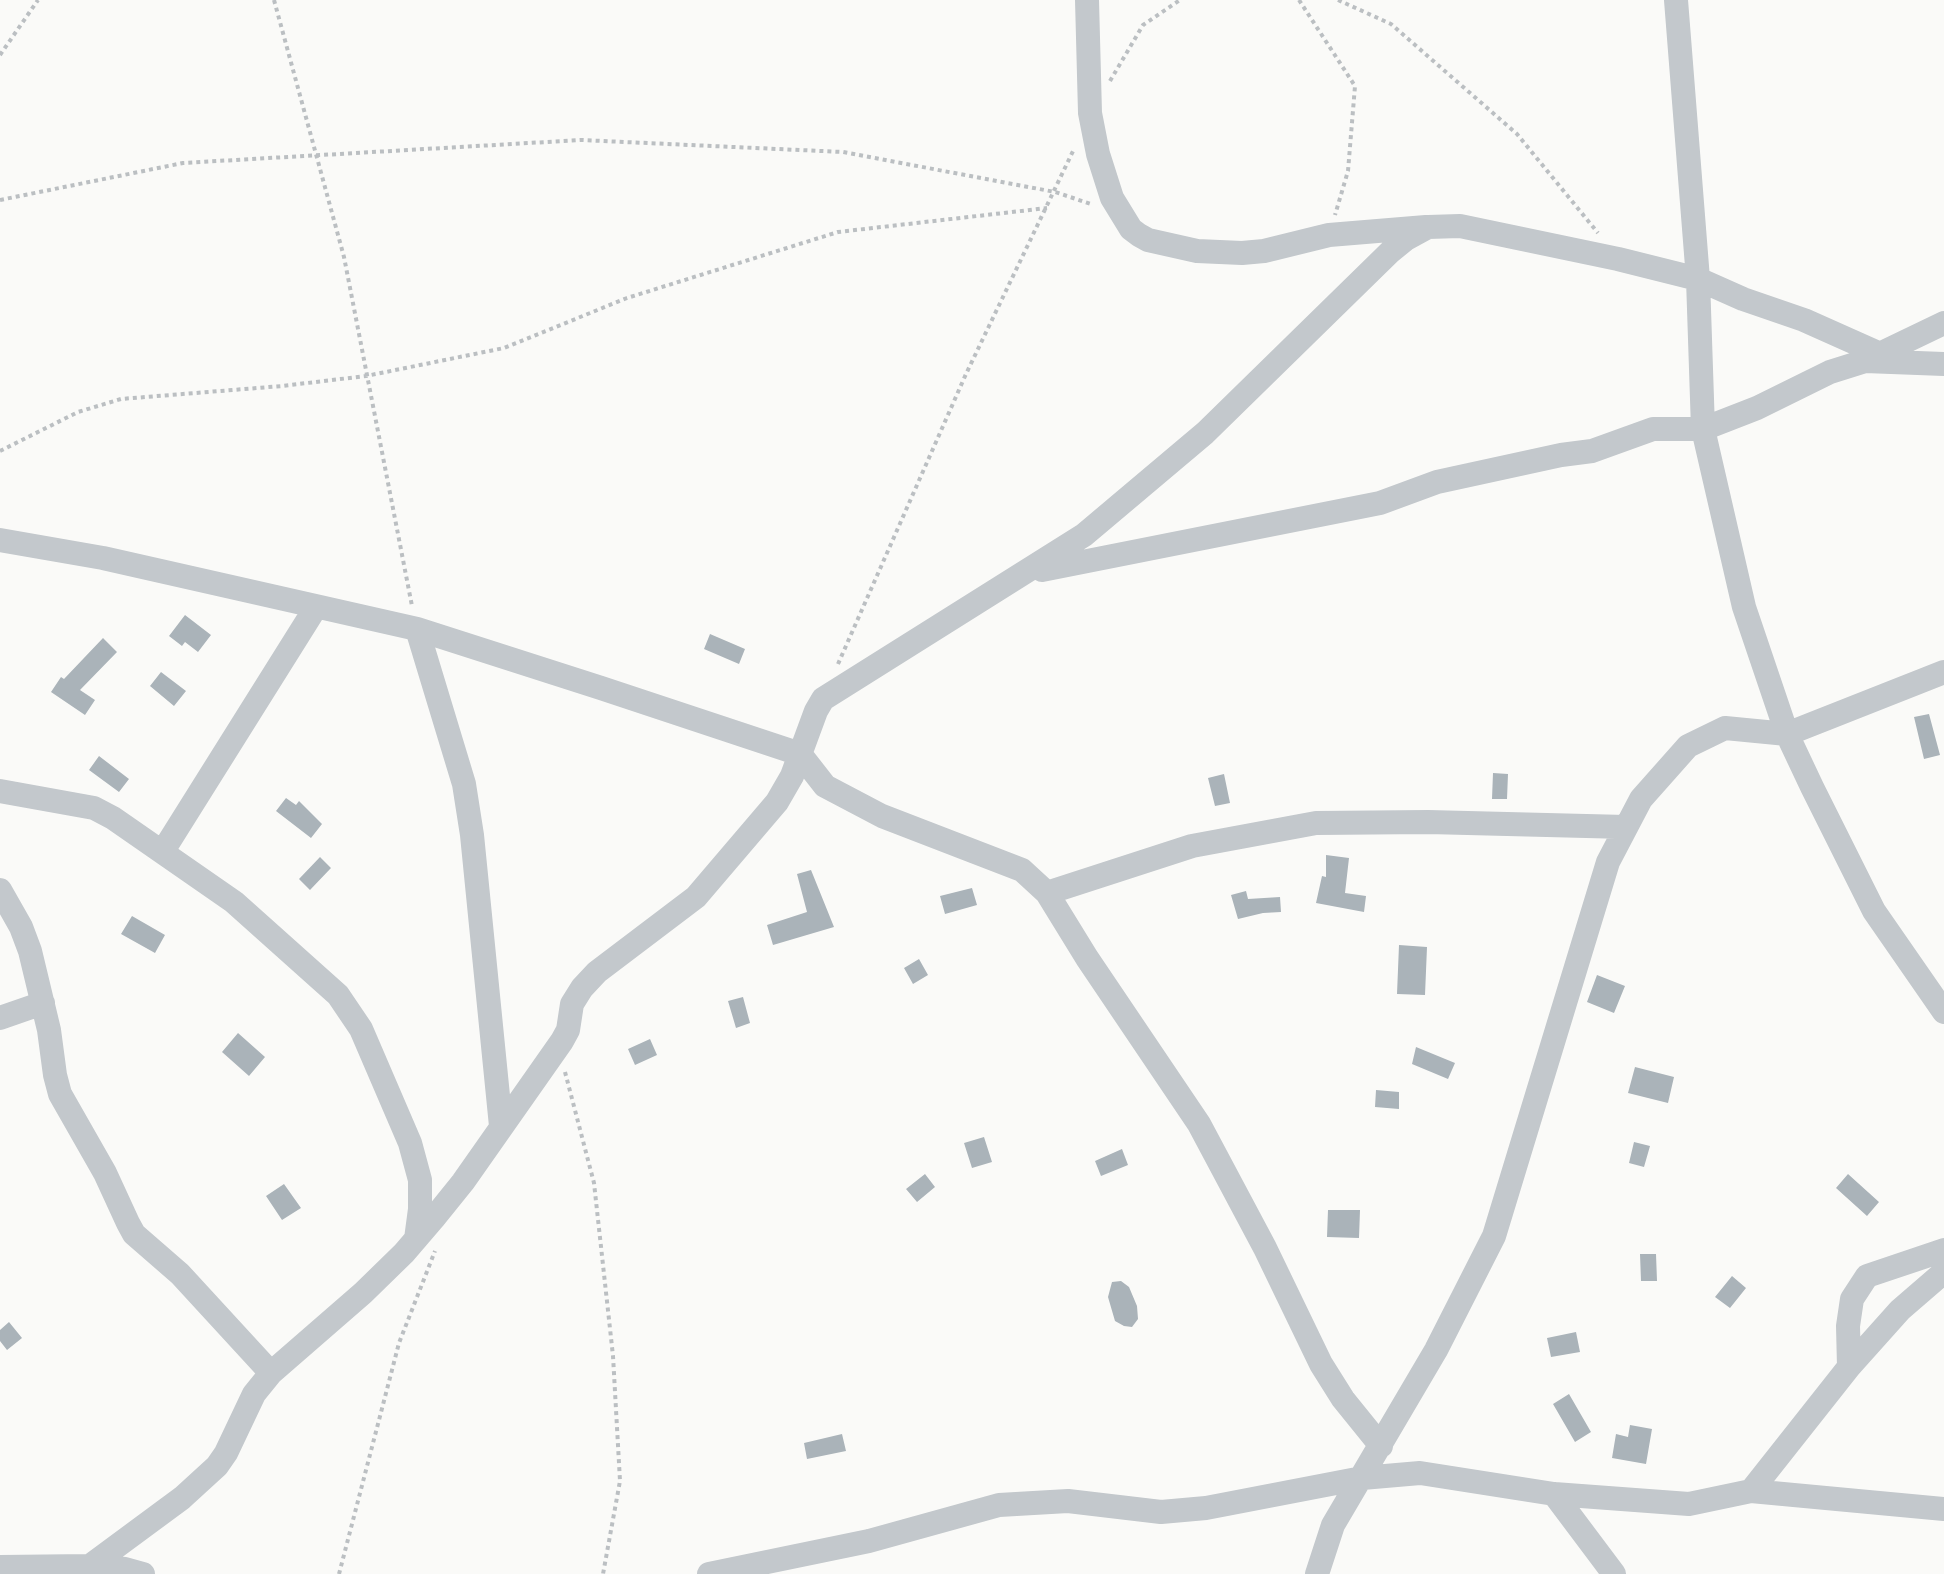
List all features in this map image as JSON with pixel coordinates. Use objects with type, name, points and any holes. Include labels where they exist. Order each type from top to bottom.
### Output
[{"type":"street","points":[[1087,0],[1090,113],[1101,165],[1112,198],[1131,229],[1148,240],[1197,251],[1242,253],[1264,251],[1329,235],[1428,227],[1472,228],[1698,279],[1743,299],[1804,320],[1872,357],[1944,364]]},
{"type":"street","points":[[1676,0],[1698,279],[1703,429],[1744,607],[1787,734],[1874,911],[1944,1012]]},
{"type":"street","points":[[87,1570],[182,1498],[217,1466],[254,1394],[271,1373],[428,1240],[463,1182],[558,1047],[568,1030],[572,1004],[582,988],[597,972],[696,897],[713,879],[777,802],[792,776],[823,699],[1084,535],[1205,433],[1390,252],[1428,227]]},
{"type":"street","points":[[1024,573],[1380,503],[1437,482],[1592,451],[1653,429],[1703,429],[1757,408],[1830,372],[1872,357],[1944,323]]},
{"type":"street","points":[[0,540],[103,558],[417,629],[800,754],[825,786],[882,816],[1022,870],[1047,893],[1199,1124],[1265,1248],[1321,1364],[1343,1399],[1381,1446]]},
{"type":"street","points":[[163,851],[316,607]]},
{"type":"street","points":[[417,629],[445,716],[466,797],[501,1126]]},
{"type":"street","points":[[1317,1574],[1333,1525],[1436,1350],[1494,1236],[1608,862],[1641,799],[1688,746],[1725,728],[1787,734],[1944,672]]},
{"type":"street","points":[[0,791],[94,808],[113,818],[234,902],[325,980],[349,1009],[389,1089],[410,1143],[420,1180],[428,1240]]},
{"type":"street","points":[[1047,893],[1192,846],[1316,823],[1428,822],[1626,827]]},
{"type":"street","points":[[0,890],[21,927],[43,1003],[60,1094],[94,1152],[134,1234],[180,1274],[271,1373]]},
{"type":"street","points":[[0,1018],[43,1003]]},
{"type":"street","points":[[1849,1367],[1848,1326],[1852,1299],[1867,1276],[1944,1250]]},
{"type":"street","points":[[1751,1491],[1849,1367],[1900,1310],[1944,1272]]},
{"type":"street","points":[[709,1574],[869,1541],[999,1505],[1068,1501],[1161,1512],[1206,1508],[1362,1478],[1420,1473],[1554,1494],[1689,1504],[1751,1491],[1944,1509]]},
{"type":"street","points":[[1554,1494],[1614,1574]]},
{"type":"street","points":[[0,1567],[125,1569],[143,1574]]},
{"type":"path","points":[[0,55],[38,0]]},
{"type":"path","points":[[274,0],[344,257],[417,629]]},
{"type":"path","points":[[823,699],[966,374],[1090,113],[1143,25],[1180,0]]},
{"type":"path","points":[[1299,0],[1355,86],[1348,171],[1329,235]]},
{"type":"path","points":[[1338,0],[1391,24],[1517,134],[1618,259]]},
{"type":"path","points":[[0,200],[183,163],[581,140],[827,151],[1055,192],[1094,205]]},
{"type":"path","points":[[0,451],[78,412],[121,399],[366,376],[504,348],[627,298],[838,232],[1047,208]]},
{"type":"path","points":[[558,1047],[594,1183],[613,1356],[620,1481],[603,1574]]},
{"type":"path","points":[[339,1574],[428,1240]]},
{"type":"building","points":[[185,615],[211,635],[198,652],[185,642],[182,646],[169,636]]},
{"type":"building","points":[[710,634],[745,649],[739,664],[704,649]]},
{"type":"building","points":[[103,638],[117,652],[80,690],[95,700],[85,715],[51,692],[61,677],[64,679]]},
{"type":"building","points":[[161,672],[186,691],[174,706],[150,686]]},
{"type":"building","points":[[1929,714],[1940,755],[1924,759],[1914,717]]},
{"type":"building","points":[[99,756],[129,779],[119,792],[89,770]]},
{"type":"building","points":[[1493,773],[1508,774],[1507,799],[1492,799]]},
{"type":"building","points":[[1224,774],[1230,803],[1215,806],[1208,778]]},
{"type":"building","points":[[286,798],[296,805],[299,801],[322,824],[311,838],[276,811]]},
{"type":"building","points":[[1326,855],[1349,858],[1345,893],[1366,896],[1364,912],[1316,903],[1322,876],[1326,877]]},
{"type":"building","points":[[320,857],[331,868],[310,890],[299,879]]},
{"type":"building","points":[[811,870],[834,927],[773,945],[767,925],[807,912],[797,874]]},
{"type":"building","points":[[972,888],[977,905],[945,914],[940,896]]},
{"type":"building","points":[[1246,891],[1248,899],[1280,897],[1281,912],[1238,919],[1231,895]]},
{"type":"building","points":[[132,916],[165,935],[155,953],[121,934]]},
{"type":"building","points":[[1399,945],[1427,947],[1425,995],[1397,994]]},
{"type":"building","points":[[919,959],[928,975],[913,984],[904,968]]},
{"type":"building","points":[[1597,975],[1625,986],[1614,1013],[1587,1002]]},
{"type":"building","points":[[743,997],[750,1023],[736,1028],[728,1001]]},
{"type":"building","points":[[238,1033],[265,1057],[249,1076],[222,1052]]},
{"type":"building","points":[[650,1039],[657,1055],[635,1065],[628,1049]]},
{"type":"building","points":[[1416,1047],[1455,1063],[1448,1079],[1412,1064]]},
{"type":"building","points":[[1635,1067],[1674,1077],[1668,1103],[1628,1093]]},
{"type":"building","points":[[1376,1090],[1399,1092],[1399,1109],[1375,1107]]},
{"type":"building","points":[[984,1137],[992,1162],[972,1168],[964,1143]]},
{"type":"building","points":[[1634,1142],[1650,1146],[1644,1167],[1629,1163]]},
{"type":"building","points":[[1122,1149],[1128,1165],[1101,1176],[1095,1161]]},
{"type":"building","points":[[925,1174],[935,1187],[917,1202],[906,1189]]},
{"type":"building","points":[[1848,1174],[1879,1202],[1867,1216],[1836,1188]]},
{"type":"building","points":[[284,1184],[301,1208],[282,1220],[266,1196]]},
{"type":"building","points":[[1328,1210],[1360,1210],[1359,1238],[1327,1237]]},
{"type":"building","points":[[1640,1254],[1656,1254],[1657,1281],[1641,1281]]},
{"type":"building","points":[[1732,1276],[1746,1288],[1730,1308],[1715,1297]]},
{"type":"building","points":[[1121,1281],[1129,1287],[1137,1306],[1138,1319],[1132,1327],[1115,1321],[1108,1297],[1112,1282]]},
{"type":"building","points":[[9,1322],[22,1338],[7,1350],[0,1341],[0,1330]]},
{"type":"building","points":[[1576,1332],[1580,1352],[1551,1357],[1547,1338]]},
{"type":"building","points":[[1569,1394],[1591,1432],[1575,1442],[1553,1404]]},
{"type":"building","points":[[1630,1425],[1652,1429],[1646,1464],[1612,1458],[1616,1434],[1628,1437]]},
{"type":"building","points":[[842,1434],[846,1451],[807,1459],[804,1443]]}]
